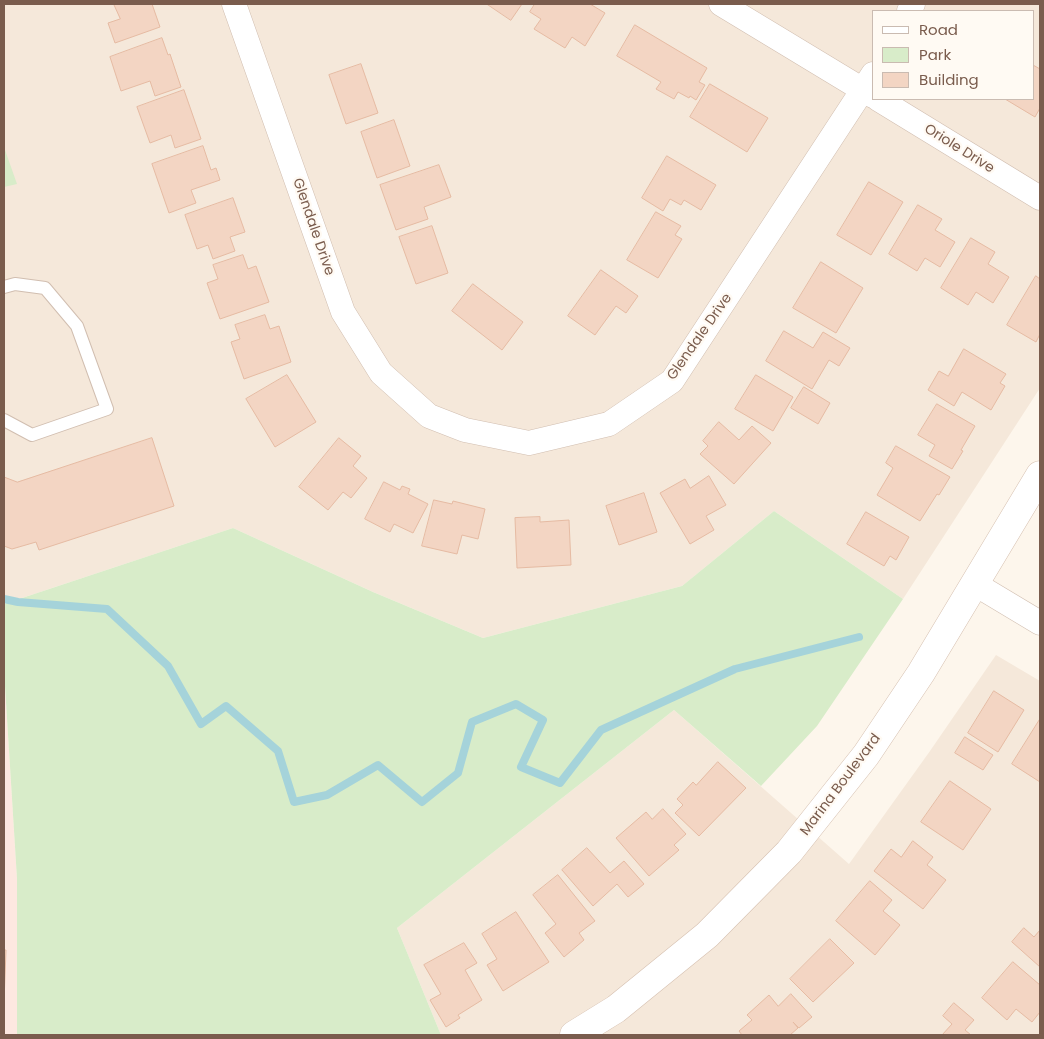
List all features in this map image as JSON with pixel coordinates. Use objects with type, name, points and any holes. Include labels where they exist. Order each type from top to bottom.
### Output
[{"type":"street","name":"Glendale Drive","points":[[234,4],[343,312],[381,373],[429,416],[465,430],[529,443],[609,424],[672,381],[872,89]]},
{"type":"street","name":"Oriole Drive","points":[[721,4],[872,89]]},
{"type":"street","name":"Oriole Drive","points":[[889,100],[1040,198]]},
{"type":"street","name":"Marina Boulevard","points":[[574,1035],[616,1009],[707,935],[789,852],[866,755],[921,672],[1040,475]]},
{"type":"street","points":[[975,584],[1040,623]]},
{"type":"lane","points":[[4,287],[15,284],[45,288],[77,326],[107,409],[32,435],[4,420]]},
{"type":"shaded area","points":[[4,4],[1040,4],[1040,388],[903,599],[774,511],[682,586],[483,638],[373,592],[233,528],[4,604]]},
{"type":"shaded area","points":[[996,655],[1040,681],[1040,1035],[441,1035],[397,928],[674,710],[849,864]]},
{"type":"shaded area","points":[[4,670],[17,879],[17,1035],[4,1035]]},
{"type":"green space","points":[[4,147],[17,184],[4,187]]},
{"type":"green space","points":[[774,511],[903,599],[817,726],[761,786],[674,710],[397,928],[441,1035],[17,1035],[17,879],[4,670],[4,604],[233,528],[373,592],[483,638],[682,586]]},
{"type":"building","points":[[114,4],[152,4],[160,27],[115,43],[108,23],[120,19]]},
{"type":"building","points":[[487,4],[522,4],[511,20]]},
{"type":"building","points":[[535,4],[590,4],[605,13],[585,46],[572,37],[565,48],[534,29],[541,19],[530,12]]},
{"type":"building","points":[[635,25],[707,68],[699,82],[705,85],[696,100],[678,92],[674,99],[656,89],[661,82],[617,56]]},
{"type":"building","points":[[162,38],[168,55],[170,54],[181,87],[155,96],[150,81],[121,91],[110,57]]},
{"type":"building","points":[[361,64],[378,113],[346,124],[329,75]]},
{"type":"building","points":[[1034,66],[1040,69],[1040,108],[1035,117],[1007,100],[1034,100]]},
{"type":"building","points":[[710,84],[768,118],[747,152],[690,117]]},
{"type":"building","points":[[184,90],[201,139],[175,148],[171,135],[150,143],[137,107]]},
{"type":"building","points":[[394,120],[410,166],[377,178],[361,132]]},
{"type":"building","points":[[203,146],[211,170],[216,168],[220,180],[191,190],[196,203],[169,213],[152,164]]},
{"type":"building","points":[[667,156],[716,185],[701,210],[684,200],[681,205],[670,199],[663,211],[642,198]]},
{"type":"building","points":[[439,165],[451,197],[424,207],[428,219],[396,230],[380,185]]},
{"type":"building","points":[[869,182],[903,202],[871,255],[837,235]]},
{"type":"building","points":[[233,198],[245,232],[230,237],[235,251],[213,259],[208,245],[197,249],[185,215]]},
{"type":"building","points":[[918,205],[942,219],[935,230],[955,242],[940,267],[925,258],[917,271],[889,254]]},
{"type":"building","points":[[656,212],[681,226],[675,235],[682,239],[658,278],[627,260]]},
{"type":"building","points":[[432,226],[448,273],[416,284],[399,237]]},
{"type":"building","points":[[971,238],[995,252],[988,264],[1009,277],[993,303],[976,292],[968,305],[941,288]]},
{"type":"building","points":[[243,255],[248,269],[256,266],[269,302],[220,319],[207,283],[218,279],[213,265]]},
{"type":"building","points":[[821,262],[863,288],[836,333],[793,308]]},
{"type":"building","points":[[601,270],[638,296],[626,313],[616,306],[595,335],[568,316]]},
{"type":"building","points":[[1036,276],[1040,279],[1040,334],[1036,342],[1007,325]]},
{"type":"building","points":[[473,284],[523,322],[502,350],[452,311]]},
{"type":"building","points":[[265,315],[270,329],[279,326],[291,362],[244,379],[231,342],[240,339],[235,325]]},
{"type":"building","points":[[784,331],[813,348],[823,332],[850,348],[839,366],[829,360],[812,389],[766,361]]},
{"type":"building","points":[[964,349],[1006,374],[1000,383],[1005,386],[991,410],[962,392],[954,406],[928,390],[939,371],[948,376]]},
{"type":"building","points":[[287,375],[316,422],[275,447],[246,399]]},
{"type":"building","points":[[756,375],[793,397],[773,431],[735,409]]},
{"type":"building","points":[[804,387],[830,403],[818,424],[791,408]]},
{"type":"building","points":[[937,404],[975,426],[952,469],[929,456],[935,445],[918,435]]},
{"type":"building","points":[[719,422],[739,440],[752,426],[771,443],[734,484],[700,454],[708,446],[703,441]]},
{"type":"building","points":[[152,438],[174,506],[39,550],[36,542],[12,549],[4,546],[4,477],[17,482]]},
{"type":"building","points":[[339,438],[361,456],[353,466],[367,478],[351,498],[343,492],[328,510],[299,487]]},
{"type":"building","points":[[896,446],[950,477],[920,521],[877,495],[893,468],[886,463]]},
{"type":"building","points":[[709,476],[726,505],[706,516],[714,530],[690,544],[660,493],[685,479],[690,488]]},
{"type":"building","points":[[384,482],[400,490],[402,486],[410,489],[408,494],[428,504],[413,533],[394,524],[390,532],[365,519]]},
{"type":"building","points":[[644,493],[657,532],[619,545],[606,506]]},
{"type":"building","points":[[434,500],[452,504],[453,501],[485,509],[478,539],[462,535],[457,554],[422,546]]},
{"type":"building","points":[[866,512],[909,537],[896,560],[890,556],[884,566],[847,544]]},
{"type":"building","points":[[540,517],[540,522],[569,520],[571,565],[517,568],[515,518]]},
{"type":"building","points":[[994,691],[1024,710],[998,752],[968,733]]},
{"type":"building","points":[[1040,719],[1040,782],[1012,764]]},
{"type":"building","points":[[965,737],[993,755],[983,770],[955,753]]},
{"type":"building","points":[[718,762],[746,788],[699,836],[675,813],[683,805],[677,799],[693,782],[696,785]]},
{"type":"building","points":[[950,781],[991,809],[963,850],[921,822]]},
{"type":"building","points":[[663,809],[686,834],[674,845],[679,850],[649,876],[616,838],[646,812],[652,819]]},
{"type":"building","points":[[913,841],[933,857],[927,865],[946,880],[923,909],[874,871],[891,849],[901,857]]},
{"type":"building","points":[[587,848],[610,873],[624,861],[644,884],[628,897],[617,884],[593,906],[562,870]]},
{"type":"building","points":[[558,875],[595,921],[579,933],[584,940],[564,957],[545,933],[556,924],[533,895]]},
{"type":"building","points":[[870,881],[892,900],[883,911],[900,925],[875,955],[836,921]]},
{"type":"building","points":[[516,912],[549,962],[503,991],[487,965],[497,959],[482,934]]},
{"type":"building","points":[[1024,928],[1034,937],[1040,930],[1040,967],[1012,942]]},
{"type":"building","points":[[830,939],[854,963],[813,1002],[790,979]]},
{"type":"building","points":[[464,943],[477,963],[465,970],[482,1000],[458,1015],[460,1018],[446,1027],[430,1000],[441,994],[424,965]]},
{"type":"building","points":[[4,950],[6,950],[4,1002]]},
{"type":"building","points":[[1013,962],[1040,985],[1040,1012],[1032,1022],[1016,1009],[1007,1020],[982,998]]},
{"type":"building","points":[[791,994],[812,1017],[799,1028],[793,1022],[798,1028],[790,1035],[742,1035],[739,1031],[752,1020],[747,1015],[769,995],[778,1006]]},
{"type":"building","points":[[954,1003],[974,1020],[965,1030],[971,1035],[942,1035],[952,1024],[943,1016]]},
{"type":"waterway","points":[[4,599],[18,602],[107,609],[168,666],[201,724],[226,706],[278,751],[294,802],[327,795],[378,765],[422,802],[458,773],[472,722],[516,704],[543,720],[521,767],[560,783],[601,730],[735,669],[859,637]]}]
